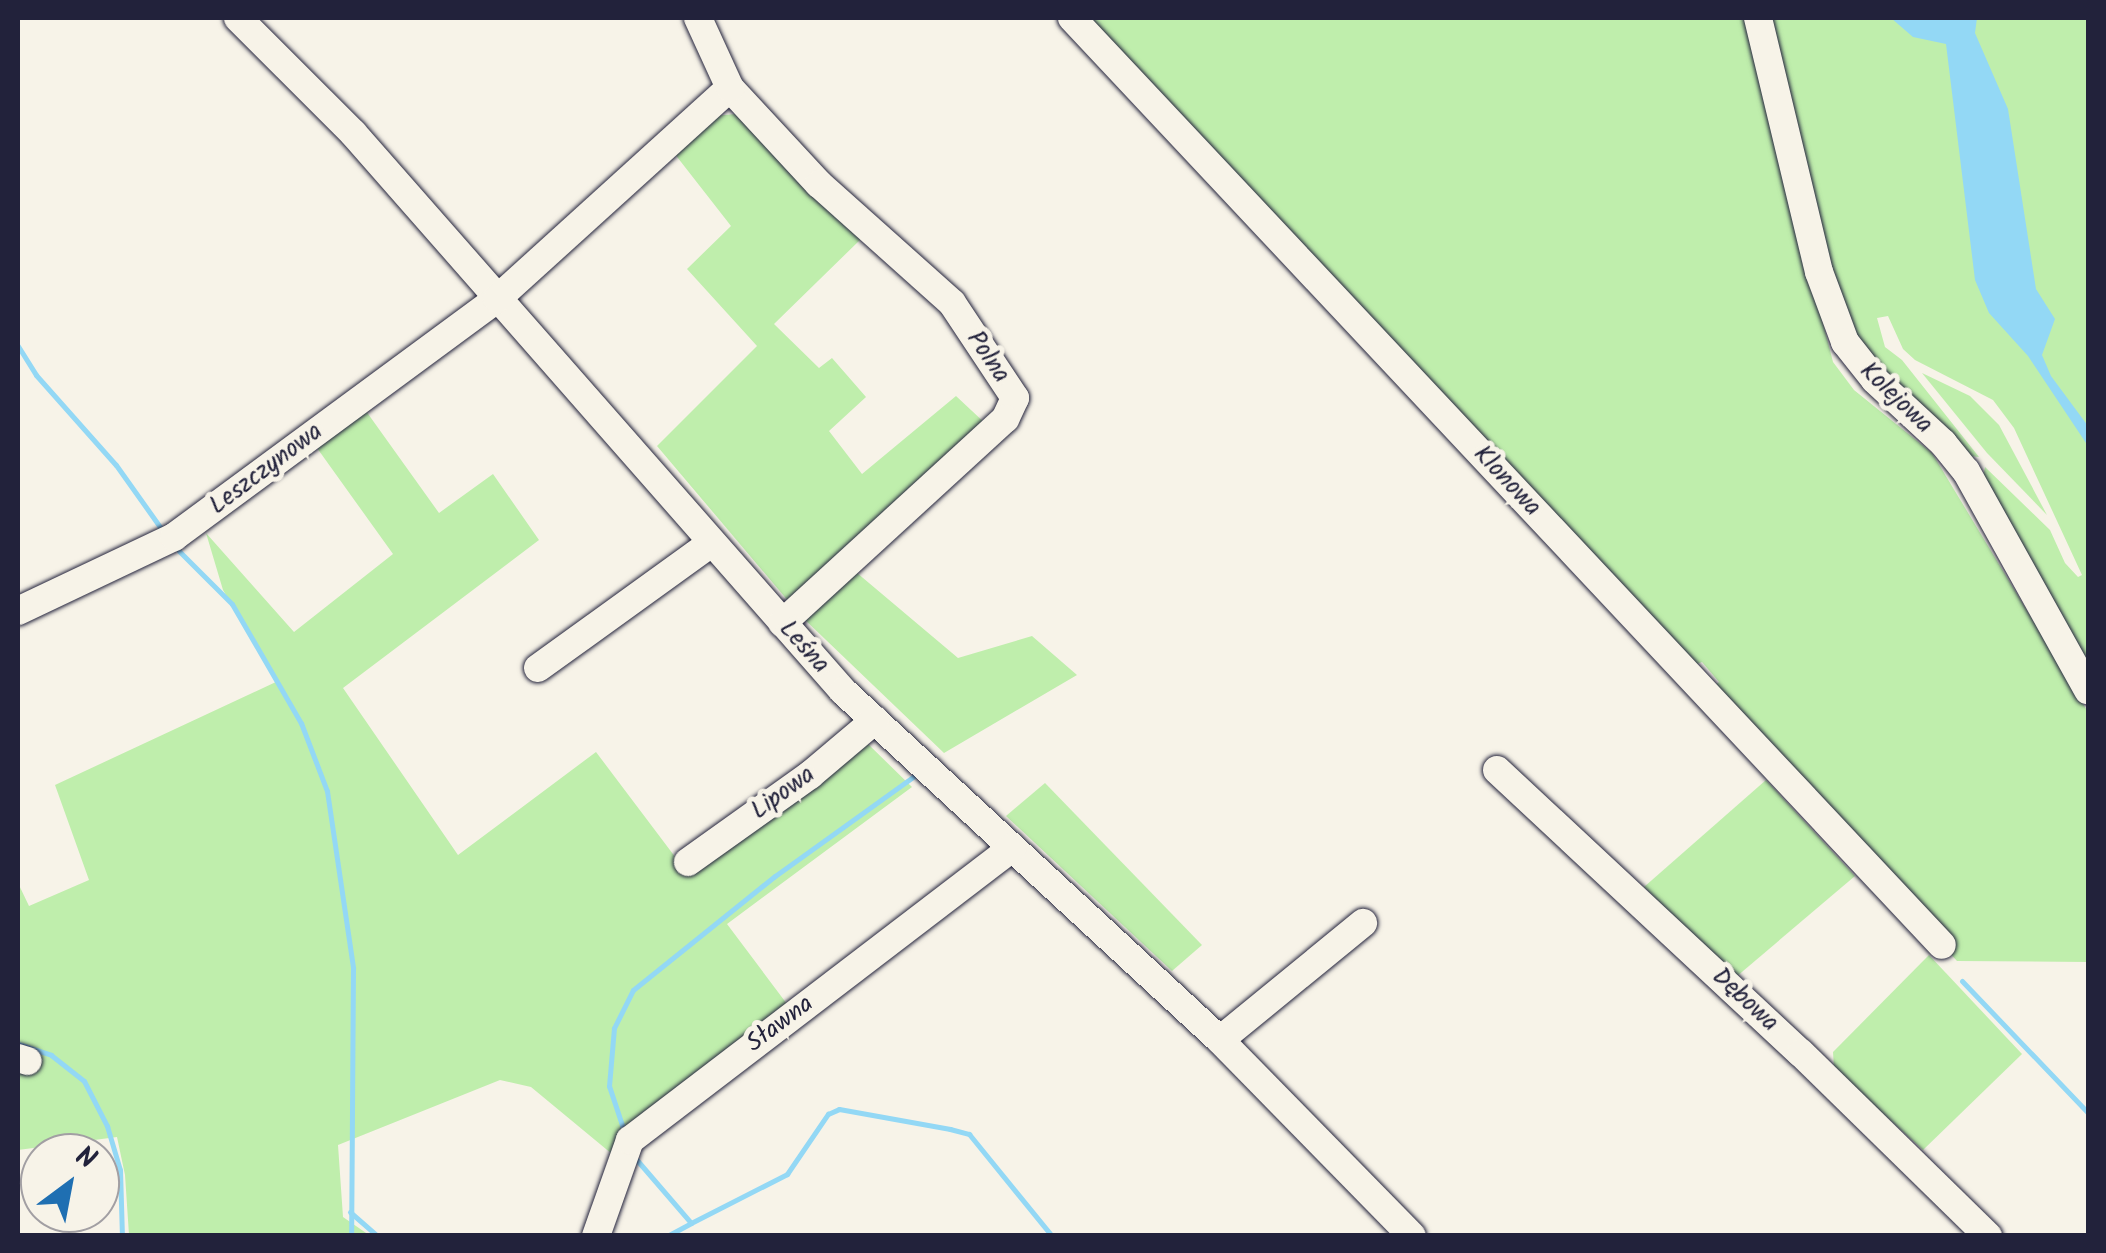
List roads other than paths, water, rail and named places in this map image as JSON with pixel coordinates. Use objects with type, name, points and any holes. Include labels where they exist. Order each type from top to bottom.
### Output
[{"type":"street","name":"Leśna","points":[[238,18],[353,133],[782,623],[875,720],[1220,1040],[1412,1236]]},
{"type":"street","name":"Polna","points":[[698,18],[730,88],[819,184],[952,303],[1015,398],[1005,420],[782,623]]},
{"type":"street","name":"Klonowa","points":[[1072,18],[1942,944]]},
{"type":"street","name":"Kolejowa","points":[[1758,18],[1820,272],[1845,342],[1874,380],[1943,443],[1966,471],[2088,690]]},
{"type":"street","points":[[497,299],[730,88]]},
{"type":"street","name":"Leszczynowa","points":[[18,611],[174,537],[497,299]]},
{"type":"street","points":[[538,668],[711,543]]},
{"type":"street","name":"Lipowa","points":[[688,862],[810,775],[875,720]]},
{"type":"street","name":"Dębowa","points":[[1497,770],[1988,1236]]},
{"type":"street","name":"Sławna","points":[[596,1236],[625,1150],[638,1132],[1012,848]]},
{"type":"street","points":[[1220,1040],[1363,923]]},
{"type":"water","points":[[1891,18],[1977,18],[1975,33],[2008,109],[2036,289],[2055,319],[2042,355],[2051,376],[2088,426],[2088,446],[2028,356],[1989,313],[1975,280],[1946,44],[1913,37]]},
{"type":"waterway","points":[[18,346],[36,375],[116,465],[160,527]]},
{"type":"waterway","points":[[179,551],[232,604],[301,723],[327,791],[353,968],[351,1236]]},
{"type":"waterway","points":[[624,1131],[609,1086],[614,1028],[633,990],[775,876],[914,776]]},
{"type":"waterway","points":[[1962,981],[2088,1113]]},
{"type":"waterway","points":[[18,1044],[51,1055],[84,1081],[107,1126],[120,1170],[122,1236]]},
{"type":"waterway","points":[[636,1159],[691,1223],[787,1174],[828,1114],[839,1109],[950,1129],[969,1134],[1052,1236]]},
{"type":"waterway","points":[[350,1212],[378,1236]]},
{"type":"waterway","points":[[667,1236],[691,1223]]}]
